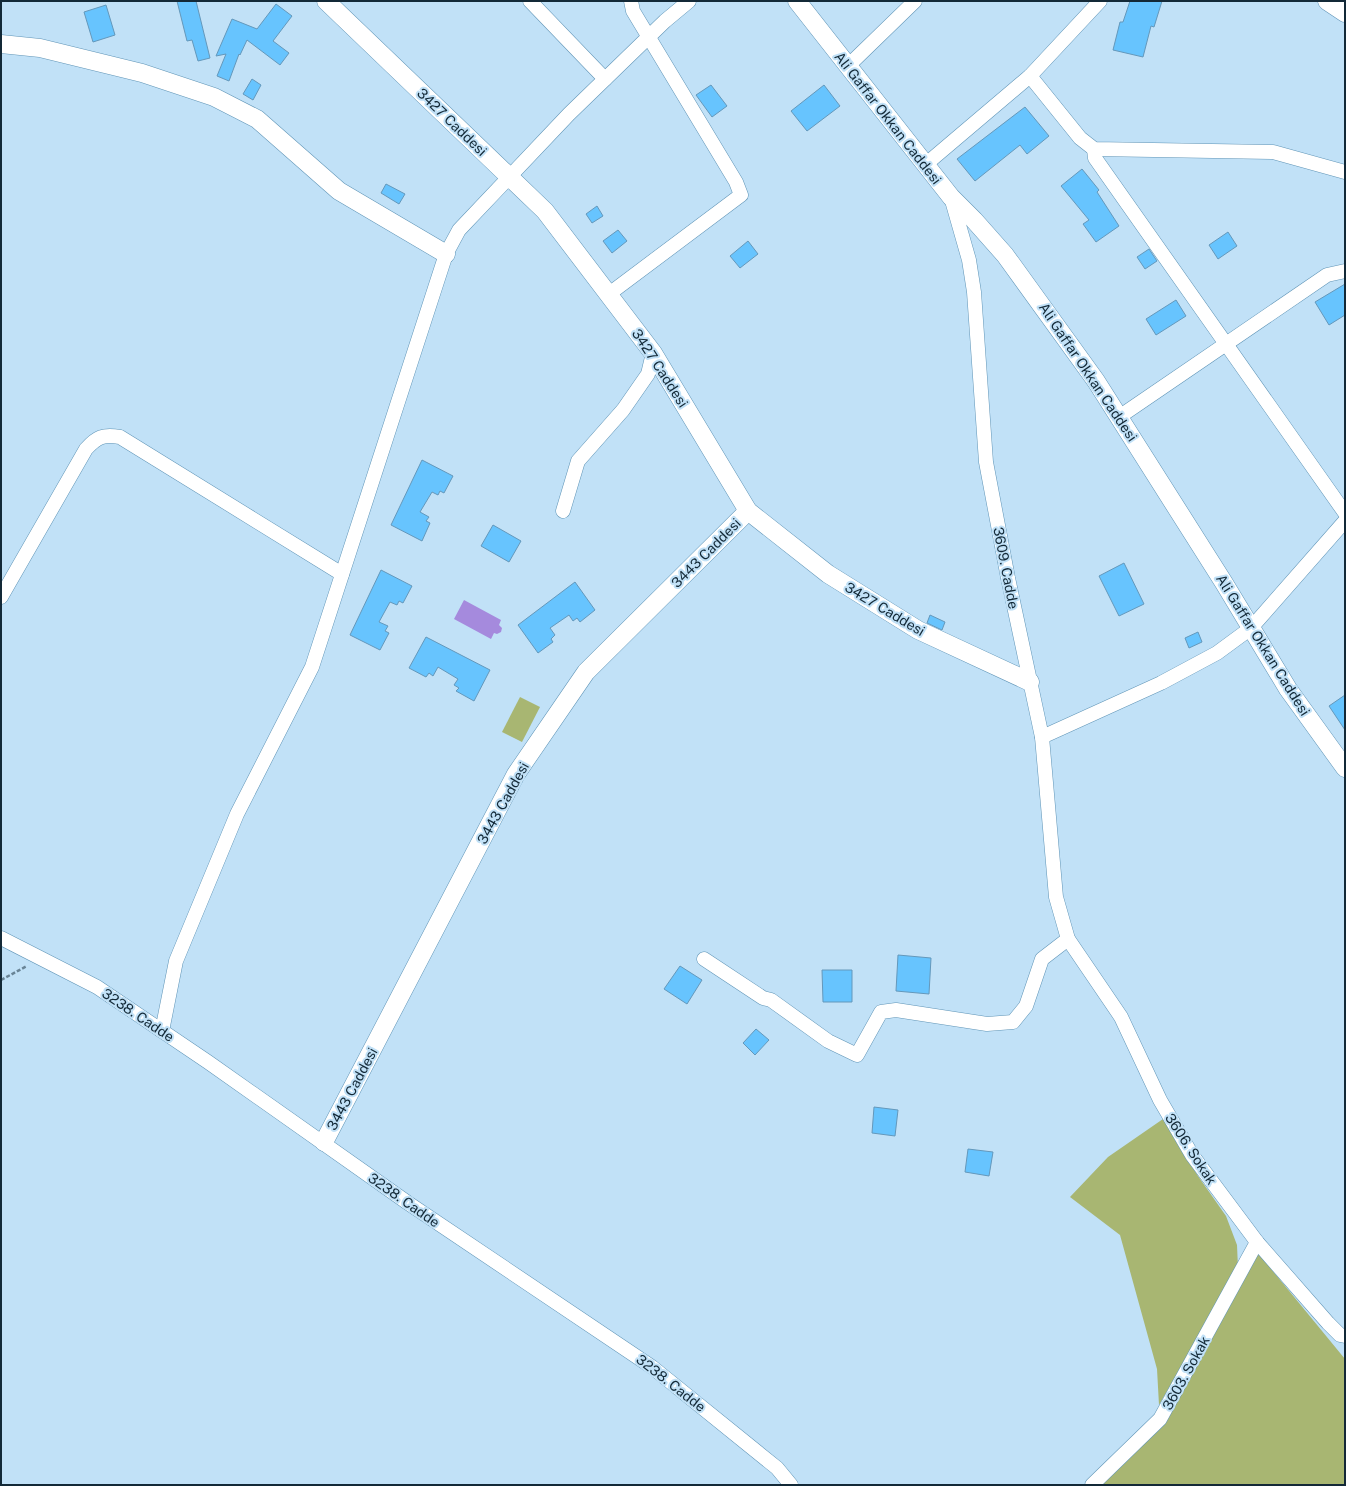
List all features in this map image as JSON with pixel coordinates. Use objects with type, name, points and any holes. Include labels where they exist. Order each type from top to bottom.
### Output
[{"type":"street","points":[[530,1],[605,79]]},
{"type":"street","points":[[609,294],[742,195],[736,182],[633,11],[631,1]]},
{"type":"street","points":[[162,1031],[176,961],[237,814],[312,667],[446,254],[459,230],[509,176],[648,37],[689,1]]},
{"type":"street","name":"Ali Gaffar Okkan Caddesi","points":[[797,1],[951,197],[1005,255],[1051,317],[1119,417],[1288,689],[1345,768]]},
{"type":"street","points":[[848,66],[915,1]]},
{"type":"street","points":[[925,165],[1030,76],[1100,1]]},
{"type":"street","points":[[1327,1],[1345,13]]},
{"type":"street","name":"3427 Caddesi","points":[[331,3],[545,211],[654,353],[748,511],[828,574],[918,630],[1030,682]]},
{"type":"street","points":[[1,44],[40,48],[142,73],[214,97],[256,119],[339,191],[446,254]]},
{"type":"street","points":[[1030,76],[1080,138],[1094,148],[1273,152],[1345,172]]},
{"type":"street","points":[[1094,148],[1095,158],[1345,513]]},
{"type":"street","name":"3609. Cadde","points":[[951,197],[970,260],[974,292],[986,462],[1005,563],[1042,737],[1056,897],[1068,939]]},
{"type":"street","points":[[1119,417],[1327,275],[1345,272]]},
{"type":"street","points":[[563,511],[578,461],[624,410],[648,374],[654,353]]},
{"type":"street","points":[[1,596],[86,449],[94,440],[106,435],[120,437],[342,574]]},
{"type":"street","name":"3443 Caddesi","points":[[324,1142],[516,774],[586,672],[748,511]]},
{"type":"street","points":[[1042,737],[1161,683],[1217,653],[1251,628],[1345,521]]},
{"type":"street","name":"3238. Cadde","points":[[1,938],[97,987],[324,1142],[408,1203],[652,1367],[777,1468],[791,1485]]},
{"type":"street","points":[[704,959],[763,998],[771,1000],[828,1040],[857,1055],[881,1012],[896,1010],[987,1024],[1013,1022],[1026,1006],[1042,959],[1068,939]]},
{"type":"street","name":"3606. Sokak","points":[[1068,939],[1121,1017],[1160,1100],[1192,1155],[1256,1242],[1328,1323],[1340,1335],[1345,1336]]},
{"type":"street","name":"3603. Sokak","points":[[1092,1485],[1160,1419],[1256,1242]]},
{"type":"path","points":[[1,980],[42,959]]},
{"type":"green space","points":[[520,697],[540,707],[522,742],[502,732]]},
{"type":"green space","points":[[1163,1119],[1198,1176],[1226,1216],[1237,1245],[1238,1268],[1159,1405],[1157,1369],[1120,1235],[1070,1197],[1108,1157]]},
{"type":"green space","points":[[1258,1253],[1345,1359],[1345,1485],[1100,1485],[1165,1423]]},
{"type":"shaded area","points":[[464,600],[501,620],[499,625],[502,628],[501,632],[497,634],[494,633],[491,639],[454,619]]},
{"type":"building","points":[[177,1],[196,1],[210,58],[198,61],[192,40],[187,41]]},
{"type":"building","points":[[1130,1],[1162,1],[1154,27],[1151,26],[1143,57],[1113,50],[1120,22],[1123,22]]},
{"type":"building","points":[[276,4],[292,16],[273,41],[289,53],[280,65],[247,40],[240,55],[239,54],[229,81],[217,76],[226,54],[216,56],[232,19],[257,29]]},
{"type":"building","points":[[106,5],[115,35],[93,42],[84,12]]},
{"type":"building","points":[[252,79],[261,85],[253,100],[243,94]]},
{"type":"building","points":[[711,85],[727,106],[712,117],[696,95]]},
{"type":"building","points":[[824,85],[840,106],[807,131],[791,111]]},
{"type":"building","points":[[1025,107],[1049,136],[1027,154],[1020,145],[975,181],[957,159]]},
{"type":"building","points":[[1082,169],[1099,190],[1097,192],[1119,226],[1096,242],[1083,224],[1089,220],[1061,186]]},
{"type":"building","points":[[386,184],[405,194],[399,204],[381,193]]},
{"type":"building","points":[[597,206],[603,216],[592,223],[586,214]]},
{"type":"building","points":[[618,230],[627,241],[612,253],[603,241]]},
{"type":"building","points":[[1228,232],[1237,246],[1218,259],[1209,245]]},
{"type":"building","points":[[748,241],[758,254],[740,268],[730,256]]},
{"type":"building","points":[[1149,249],[1157,261],[1145,269],[1137,257]]},
{"type":"building","points":[[1345,284],[1345,315],[1329,325],[1315,302]]},
{"type":"building","points":[[1176,300],[1186,316],[1156,335],[1146,319]]},
{"type":"building","points":[[422,460],[453,476],[444,493],[440,491],[438,495],[432,492],[420,512],[429,517],[426,521],[430,523],[422,541],[391,525]]},
{"type":"building","points":[[493,525],[521,541],[509,562],[481,546]]},
{"type":"building","points":[[1124,563],[1144,604],[1119,616],[1099,576]]},
{"type":"building","points":[[381,570],[412,586],[403,603],[399,601],[397,605],[390,602],[379,622],[388,626],[385,631],[389,633],[380,650],[350,635]]},
{"type":"building","points":[[575,582],[595,610],[580,622],[577,618],[573,621],[569,615],[550,628],[555,635],[551,639],[553,642],[538,653],[518,625]]},
{"type":"building","points":[[930,615],[945,622],[942,630],[927,623]]},
{"type":"building","points":[[1198,632],[1202,642],[1189,648],[1185,638]]},
{"type":"building","points":[[426,637],[490,670],[474,701],[456,691],[459,688],[454,685],[458,679],[438,667],[433,676],[429,673],[426,677],[409,668]]},
{"type":"building","points":[[1345,695],[1345,730],[1329,706]]},
{"type":"building","points":[[898,955],[931,958],[929,994],[896,991]]},
{"type":"building","points":[[680,966],[702,980],[687,1004],[664,989]]},
{"type":"building","points":[[822,970],[852,970],[852,1002],[823,1002]]},
{"type":"building","points":[[756,1029],[769,1040],[755,1055],[743,1043]]},
{"type":"building","points":[[874,1107],[898,1110],[895,1136],[872,1133]]},
{"type":"building","points":[[968,1149],[993,1152],[989,1176],[965,1172]]}]
